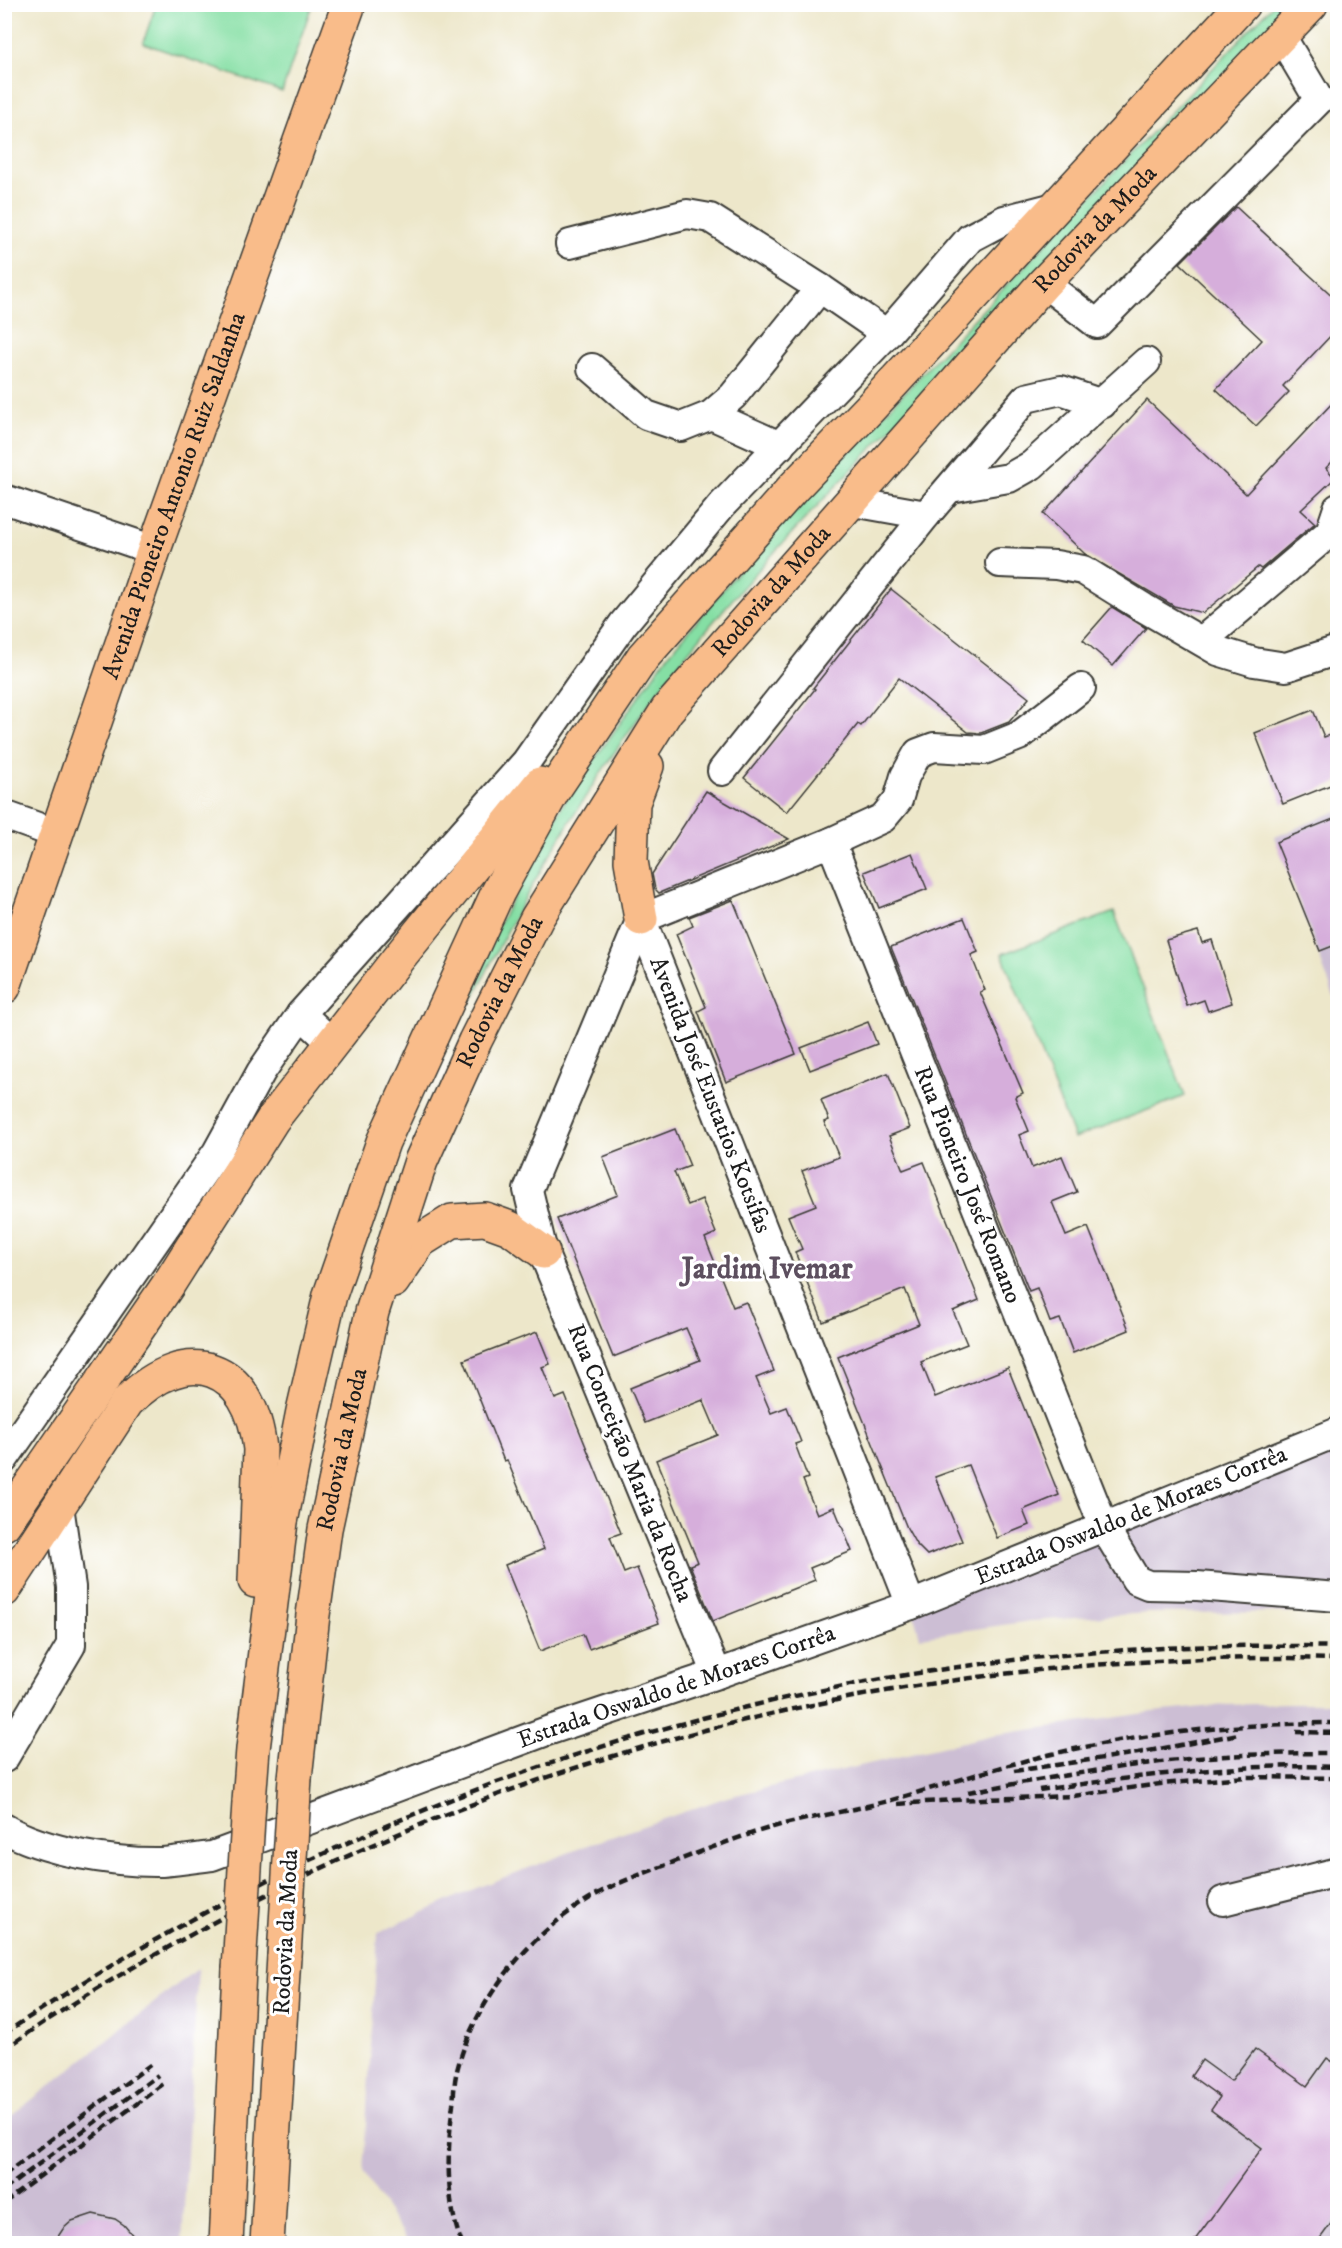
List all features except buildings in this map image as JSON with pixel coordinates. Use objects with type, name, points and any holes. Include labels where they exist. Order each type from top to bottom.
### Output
[{"type":"main road","name":"Avenida Pioneiro Antonio Ruiz Saldanha","points":[[4,987],[154,550],[349,4]]},
{"type":"main road","name":"Rodovia da Moda","points":[[226,2244],[239,1969],[253,1749],[281,1522],[303,1411],[330,1295],[383,1142],[498,892],[553,791],[643,657],[794,487],[1058,206],[1243,4]]},
{"type":"main road","name":"Rodovia da Moda","points":[[267,2244],[295,1778],[325,1529],[372,1312],[421,1161],[475,1041],[537,918],[668,710],[1044,283],[1311,4]]},
{"type":"main road","points":[[4,1524],[168,1285],[273,1119],[643,657]]},
{"type":"main road","points":[[641,920],[631,861],[633,803],[668,710]]},
{"type":"main road","points":[[372,1312],[420,1241],[452,1221],[485,1219],[510,1228],[543,1252]]},
{"type":"main road","points":[[4,1590],[127,1402],[142,1387],[169,1371],[186,1368],[203,1368],[222,1375],[236,1384],[252,1410],[258,1427],[260,1449],[255,1548],[253,1749]]},
{"type":"street","points":[[1044,283],[1097,324],[1319,100],[1281,36]]},
{"type":"street","points":[[4,1459],[217,1152],[261,1071],[301,1014],[526,762],[623,624],[722,505],[887,334],[970,238],[1004,220],[1058,206]]},
{"type":"street","points":[[570,243],[687,214],[710,218],[887,334]]},
{"type":"street","points":[[592,368],[646,415],[681,427],[711,415],[733,396],[820,288]]},
{"type":"street","points":[[950,488],[1009,478],[1032,465],[1146,362]]},
{"type":"street","points":[[722,771],[926,515],[1026,398],[1061,390],[1102,404]]},
{"type":"street","points":[[711,415],[780,446]]},
{"type":"street","points":[[4,499],[154,550]]},
{"type":"street","points":[[853,501],[926,515]]},
{"type":"street","points":[[1202,641],[1330,532],[1338,508]]},
{"type":"street","points":[[1000,563],[1056,565],[1083,570],[1218,651],[1254,662],[1286,667],[1338,650]]},
{"type":"street","points":[[641,920],[831,842],[883,818],[898,800],[905,776],[918,753],[934,747],[984,750],[1019,736],[1081,688]]},
{"type":"street","points":[[4,815],[57,834]]},
{"type":"street","name":"Rua Pioneiro José Romano","points":[[831,842],[1104,1527],[1136,1580],[1148,1585],[1197,1586],[1338,1597]]},
{"type":"street","name":"Rua Conceição Maria da Rocha","points":[[641,920],[528,1190],[543,1252],[717,1674]]},
{"type":"street","name":"Avenida José Eustatios Kotsifas","points":[[641,920],[911,1605]]},
{"type":"street","points":[[301,1014],[332,1043]]},
{"type":"street","name":"Estrada Oswaldo de Moraes Corrêa","points":[[4,1828],[41,1844],[108,1859],[161,1862],[212,1856],[547,1731],[911,1605],[1338,1432]]},
{"type":"street","points":[[7,1749],[70,1645],[71,1587],[59,1506]]},
{"type":"street","points":[[1223,1901],[1338,1872]]},
{"type":"shaded area","points":[[1337,811],[1337,1005],[1275,837]]},
{"type":"shaded area","points":[[1337,1432],[1337,1612],[1149,1613],[1030,1621],[920,1637],[911,1605]]},
{"type":"shaded area","points":[[1337,1703],[1337,2243],[409,2243],[363,2173],[378,1933],[474,1889],[591,1844],[727,1797],[993,1735],[1153,1712],[1225,1705]]},
{"type":"shaded area","points":[[198,1968],[182,2243],[5,2244],[5,2121]]},
{"type":"green space","points":[[156,4],[312,5],[282,92],[143,43]]},
{"type":"green space","points":[[1273,5],[1294,5],[808,516],[706,630],[645,709],[591,788],[541,869],[474,997],[463,991],[565,801],[666,658],[766,538]]},
{"type":"green space","points":[[1114,912],[1185,1096],[1074,1138],[1002,954]]},
{"type":"railway","points":[[4,2034],[154,1941],[311,1859],[473,1791],[641,1735],[812,1693],[985,1663],[1161,1648],[1338,1647]]},
{"type":"railway","points":[[4,2050],[86,1995],[172,1945],[229,1914],[359,1851],[493,1797],[629,1751],[767,1715],[907,1687],[1050,1669],[1193,1659],[1338,1659]]},
{"type":"railway","points":[[462,2244],[456,2227],[450,2192],[449,2157],[455,2079],[465,2046],[494,1990],[514,1964],[560,1918],[586,1900],[629,1879],[758,1832],[888,1801],[1052,1754],[1122,1740],[1230,1727],[1338,1723]]},
{"type":"railway","points":[[1296,1732],[1338,1733]]},
{"type":"railway","points":[[1014,1771],[1138,1753],[1239,1734]]},
{"type":"railway","points":[[968,1792],[1148,1763],[1241,1755],[1338,1753]]},
{"type":"railway","points":[[1039,1790],[1225,1769],[1338,1767]]},
{"type":"railway","points":[[898,1804],[1073,1796],[1160,1784],[1246,1777],[1338,1778]]},
{"type":"railway","points":[[4,2175],[150,2065]]},
{"type":"railway","points":[[4,2190],[158,2075]]},
{"type":"railway","points":[[4,2203],[163,2084]]},
{"type":"district","name":"Jardim Ivemar","points":[[767,1269]]}]
